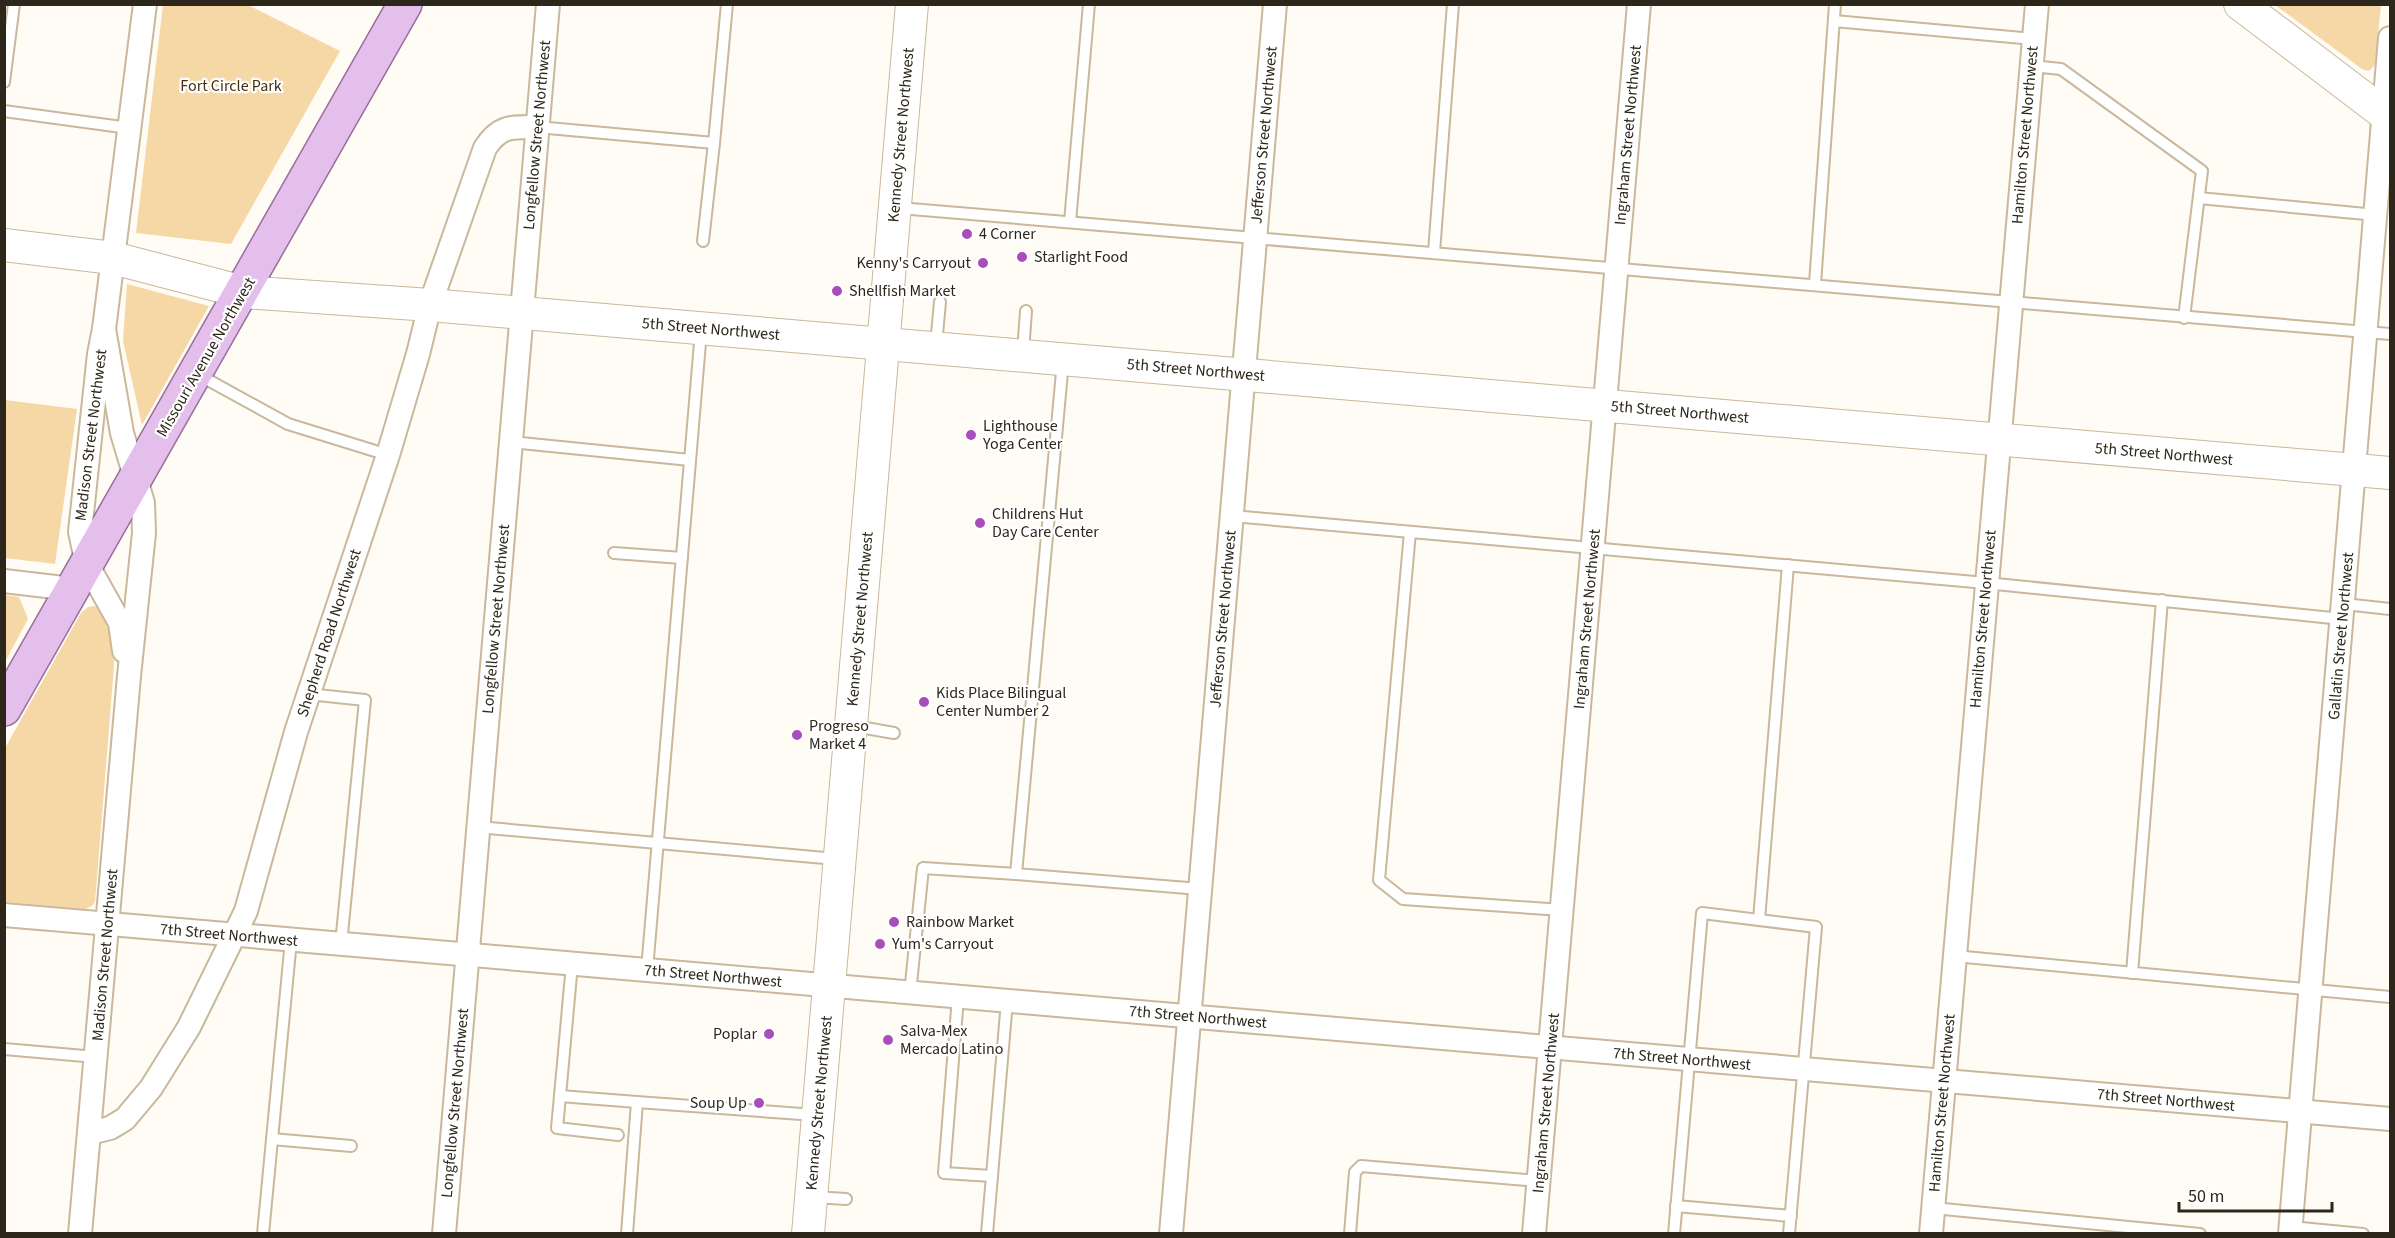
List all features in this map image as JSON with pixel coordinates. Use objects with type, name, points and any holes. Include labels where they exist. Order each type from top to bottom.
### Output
[{"type":"main road","name":"Missouri Avenue Northwest","points":[[4,709],[405,4]]},
{"type":"street","name":"Madison Street Northwest","points":[[129,676],[120,624],[80,577],[80,532],[99,354],[145,4]]},
{"type":"street","name":"Longfellow Street Northwest","points":[[444,1233],[548,4]]},
{"type":"street","name":"Kennedy Street Northwest","points":[[808,1233],[912,4]]},
{"type":"street","name":"Jefferson Street Northwest","points":[[1171,1233],[1275,4]]},
{"type":"street","name":"Ingraham Street Northwest","points":[[1534,1233],[1639,4]]},
{"type":"street","name":"Hamilton Street Northwest","points":[[1931,1233],[2037,4]]},
{"type":"street","points":[[2240,4],[2388,116]]},
{"type":"street","name":"Gallatin Street Northwest","points":[[2291,1230],[2376,215],[2388,116],[2391,38]]},
{"type":"street","name":"Shepherd Road Northwest","points":[[90,1132],[110,1128],[125,1119],[151,1088],[189,1027],[248,904],[308,694],[388,455],[430,305],[485,148],[492,136],[502,130],[537,128]]},
{"type":"street","name":"5th Street Northwest","points":[[4,245],[113,258],[243,292],[430,305],[2391,473]]},
{"type":"street","name":"Madison Street Northwest","points":[[80,1233],[129,676],[144,532],[143,503],[117,406],[104,329]]},
{"type":"street","points":[[4,581],[80,577]]},
{"type":"street","name":"7th Street Northwest","points":[[4,915],[2391,1119]]},
{"type":"lane","points":[[4,82],[14,4]]},
{"type":"lane","points":[[703,241],[727,4]]},
{"type":"lane","points":[[1070,222],[1089,4]]},
{"type":"lane","points":[[1434,252],[1453,4]]},
{"type":"lane","points":[[1815,284],[1835,4]]},
{"type":"lane","points":[[1834,21],[2034,39]]},
{"type":"lane","points":[[2031,66],[2061,69],[2202,171],[2184,318]]},
{"type":"lane","points":[[4,111],[129,128]]},
{"type":"lane","points":[[537,128],[714,143]]},
{"type":"lane","points":[[2199,198],[2376,215]]},
{"type":"lane","points":[[895,208],[2391,334]]},
{"type":"lane","points":[[936,348],[940,302]]},
{"type":"lane","points":[[1023,356],[1026,311]]},
{"type":"lane","points":[[646,970],[701,328]]},
{"type":"lane","points":[[1016,874],[1063,359]]},
{"type":"lane","points":[[196,374],[288,424],[388,455]]},
{"type":"lane","points":[[511,442],[690,460]]},
{"type":"lane","points":[[1232,516],[2162,600],[2343,611],[2391,609]]},
{"type":"lane","points":[[1410,532],[1379,880],[1403,899],[1562,910]]},
{"type":"lane","points":[[614,553],[681,558]]},
{"type":"lane","points":[[1759,920],[1788,565]]},
{"type":"lane","points":[[2132,973],[2162,600]]},
{"type":"lane","points":[[308,694],[365,700],[341,944]]},
{"type":"lane","points":[[851,726],[894,733]]},
{"type":"lane","points":[[478,827],[840,860]]},
{"type":"lane","points":[[910,993],[922,868],[1200,889]]},
{"type":"lane","points":[[1674,1233],[1702,913],[1816,927],[1789,1233]]},
{"type":"lane","points":[[262,1233],[291,940]]},
{"type":"lane","points":[[1954,956],[2391,997]]},
{"type":"lane","points":[[572,964],[557,1128],[618,1135]]},
{"type":"lane","points":[[958,997],[944,1173],[992,1176]]},
{"type":"lane","points":[[987,1233],[1007,1001]]},
{"type":"lane","points":[[4,1049],[96,1057]]},
{"type":"lane","points":[[560,1096],[818,1116]]},
{"type":"lane","points":[[627,1233],[637,1102]]},
{"type":"lane","points":[[272,1139],[351,1146]]},
{"type":"lane","points":[[1350,1233],[1355,1172],[1361,1166],[1539,1181]]},
{"type":"lane","points":[[811,1197],[846,1199]]},
{"type":"lane","points":[[1676,1206],[1791,1216]]},
{"type":"lane","points":[[1933,1208],[2109,1229],[2200,1233]]},
{"type":"lane","points":[[2291,1230],[2363,1233]]},
{"type":"green space","name":"Fort Circle Park","points":[[163,5],[248,5],[340,51],[231,244],[136,233]]},
{"type":"green space","points":[[2275,5],[2381,5],[2375,65],[2369,71],[2362,69]]},
{"type":"green space","points":[[127,284],[209,306],[142,425],[123,341]]},
{"type":"green space","points":[[5,400],[77,409],[55,564],[5,558]]},
{"type":"green space","points":[[5,595],[19,597],[28,619],[5,662]]},
{"type":"green space","points":[[95,606],[100,610],[107,624],[114,666],[95,902],[85,909],[5,902],[5,748],[81,613],[88,607]]},
{"type":"place","name":"4 Corner","points":[[967,234]]},
{"type":"place","name":"Starlight Food","points":[[1022,257]]},
{"type":"place","name":"Kenny's Carryout","points":[[983,263]]},
{"type":"place","name":"Shellfish Market","points":[[837,291]]},
{"type":"place","name":"Lighthouse Yoga Center","points":[[971,435]]},
{"type":"place","name":"Childrens Hut Day Care Center","points":[[980,523]]},
{"type":"place","name":"Kids Place Bilingual Center Number 2","points":[[924,702]]},
{"type":"place","name":"Progreso Market 4","points":[[797,735]]},
{"type":"place","name":"Rainbow Market","points":[[894,922]]},
{"type":"place","name":"Yum's Carryout","points":[[880,944]]},
{"type":"place","name":"Poplar","points":[[769,1034]]},
{"type":"place","name":"Salva-Mex Mercado Latino","points":[[888,1040]]},
{"type":"place","name":"Soup Up","points":[[759,1103]]}]
